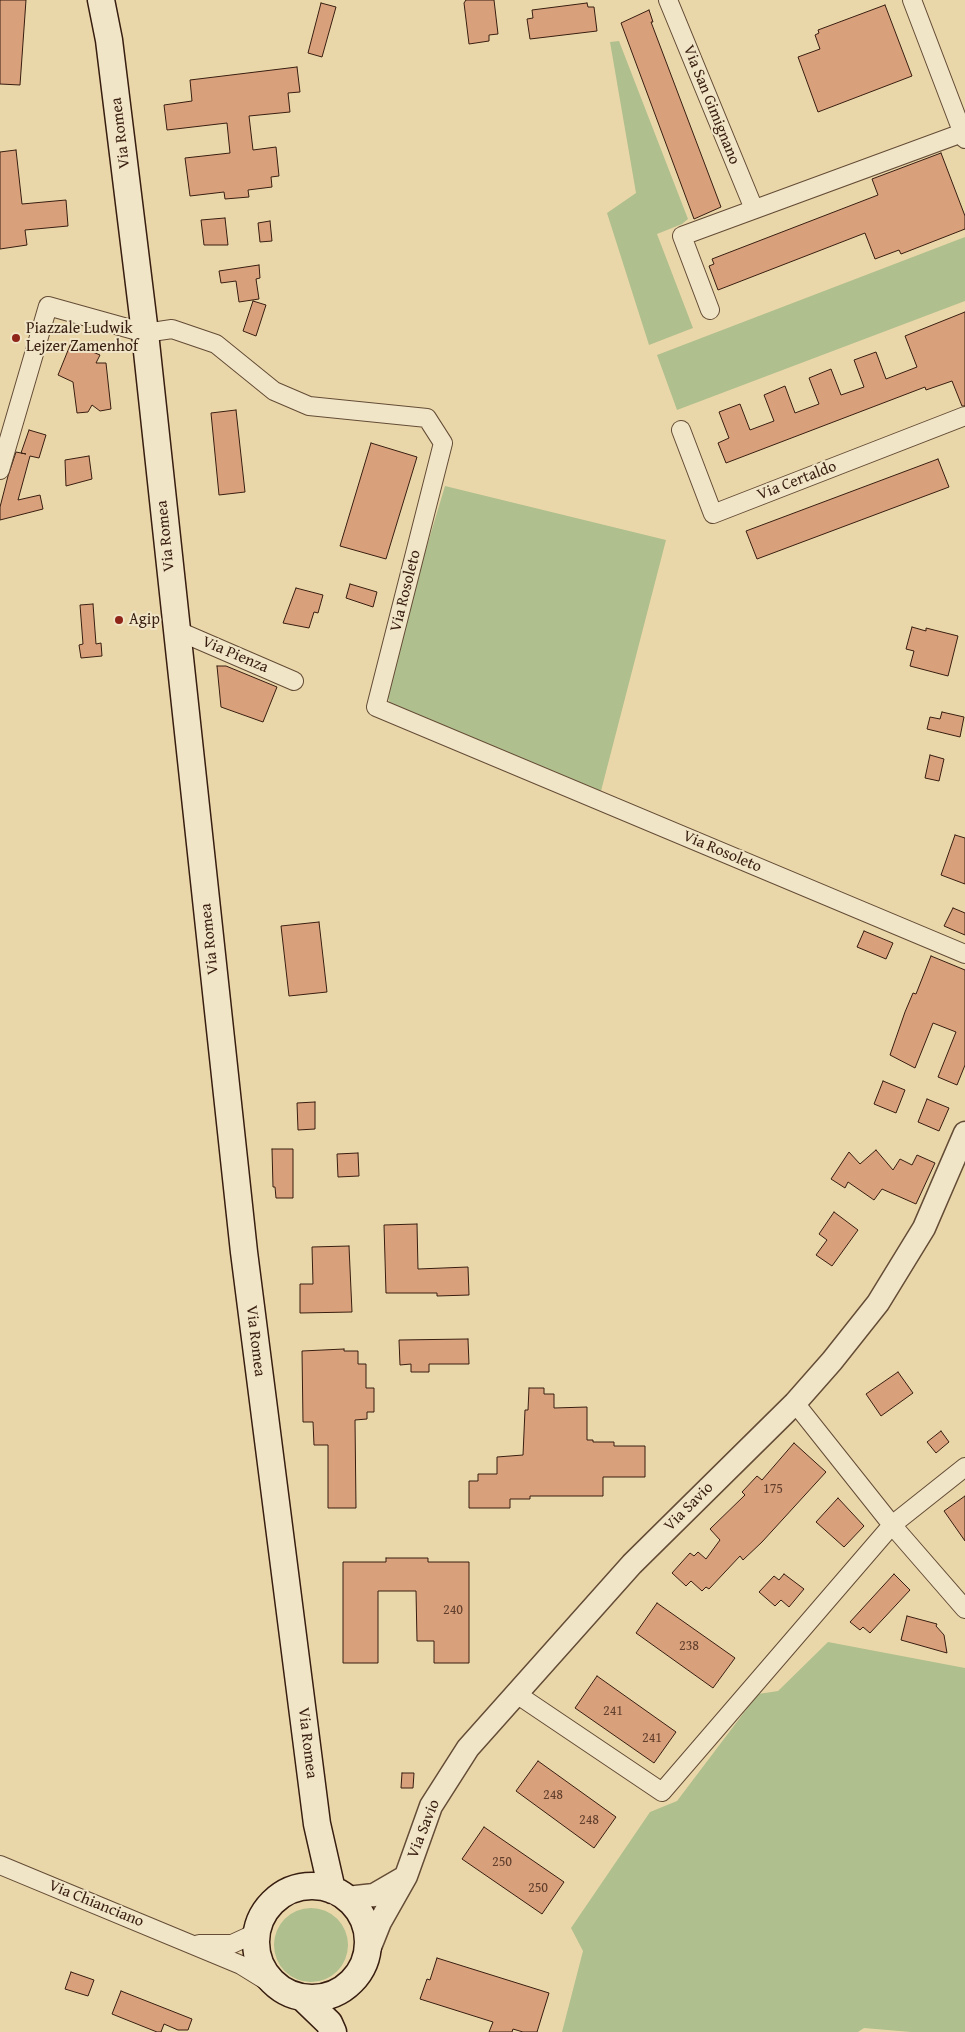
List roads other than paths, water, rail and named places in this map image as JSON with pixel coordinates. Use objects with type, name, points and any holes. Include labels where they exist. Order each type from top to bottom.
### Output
[{"type":"main road","name":"Via Romea","points":[[101,0],[109,40],[144,333],[244,1252],[319,1836],[340,1894]]},
{"type":"main road","name":"Via Romea","points":[[108,0],[109,40]]},
{"type":"main road","name":"Via Romea","points":[[300,1887],[319,1836]]},
{"type":"main road","points":[[316,1886],[340,1894],[359,1912],[366,1928],[368,1945],[364,1962],[356,1976],[345,1988],[332,1995],[318,1998],[303,1998],[288,1994],[275,1986],[263,1971],[256,1953],[256,1933],[261,1917],[271,1903],[284,1893],[300,1887],[316,1886]]},
{"type":"main road","points":[[344,2032],[345,1988]]},
{"type":"main road","points":[[303,1998],[328,2024],[333,2032]]},
{"type":"street","name":"Via San Gimignano","points":[[668,0],[754,210]]},
{"type":"street","points":[[710,310],[682,236],[964,134],[912,0]]},
{"type":"street","name":"Via Rosoleto","points":[[0,470],[48,306],[144,333],[172,329],[216,344],[274,391],[309,406],[427,418],[443,444],[376,707],[965,954]]},
{"type":"street","name":"Via Certaldo","points":[[681,430],[713,514],[965,416]]},
{"type":"street","name":"Via Pienza","points":[[176,630],[294,681]]},
{"type":"street","name":"Via Savio","points":[[364,1962],[380,1922],[406,1876],[431,1806],[468,1748],[515,1693],[632,1564],[795,1403],[878,1303],[924,1228],[965,1133]]},
{"type":"street","points":[[795,1403],[892,1525],[965,1609]]},
{"type":"street","points":[[515,1693],[662,1792],[892,1525],[965,1467]]},
{"type":"street","name":"Via Chianciano","points":[[0,1865],[241,1965],[275,1986]]},
{"type":"street","name":"Via Savio","points":[[340,1894],[374,1895],[406,1876]]},
{"type":"street","name":"Via Chianciano","points":[[192,1944],[232,1944],[256,1933]]},
{"type":"place","name":"Piazzale Ludwik Lejzer Zamenhof","points":[[16,338]]},
{"type":"place","name":"Agip","points":[[119,620]]}]
